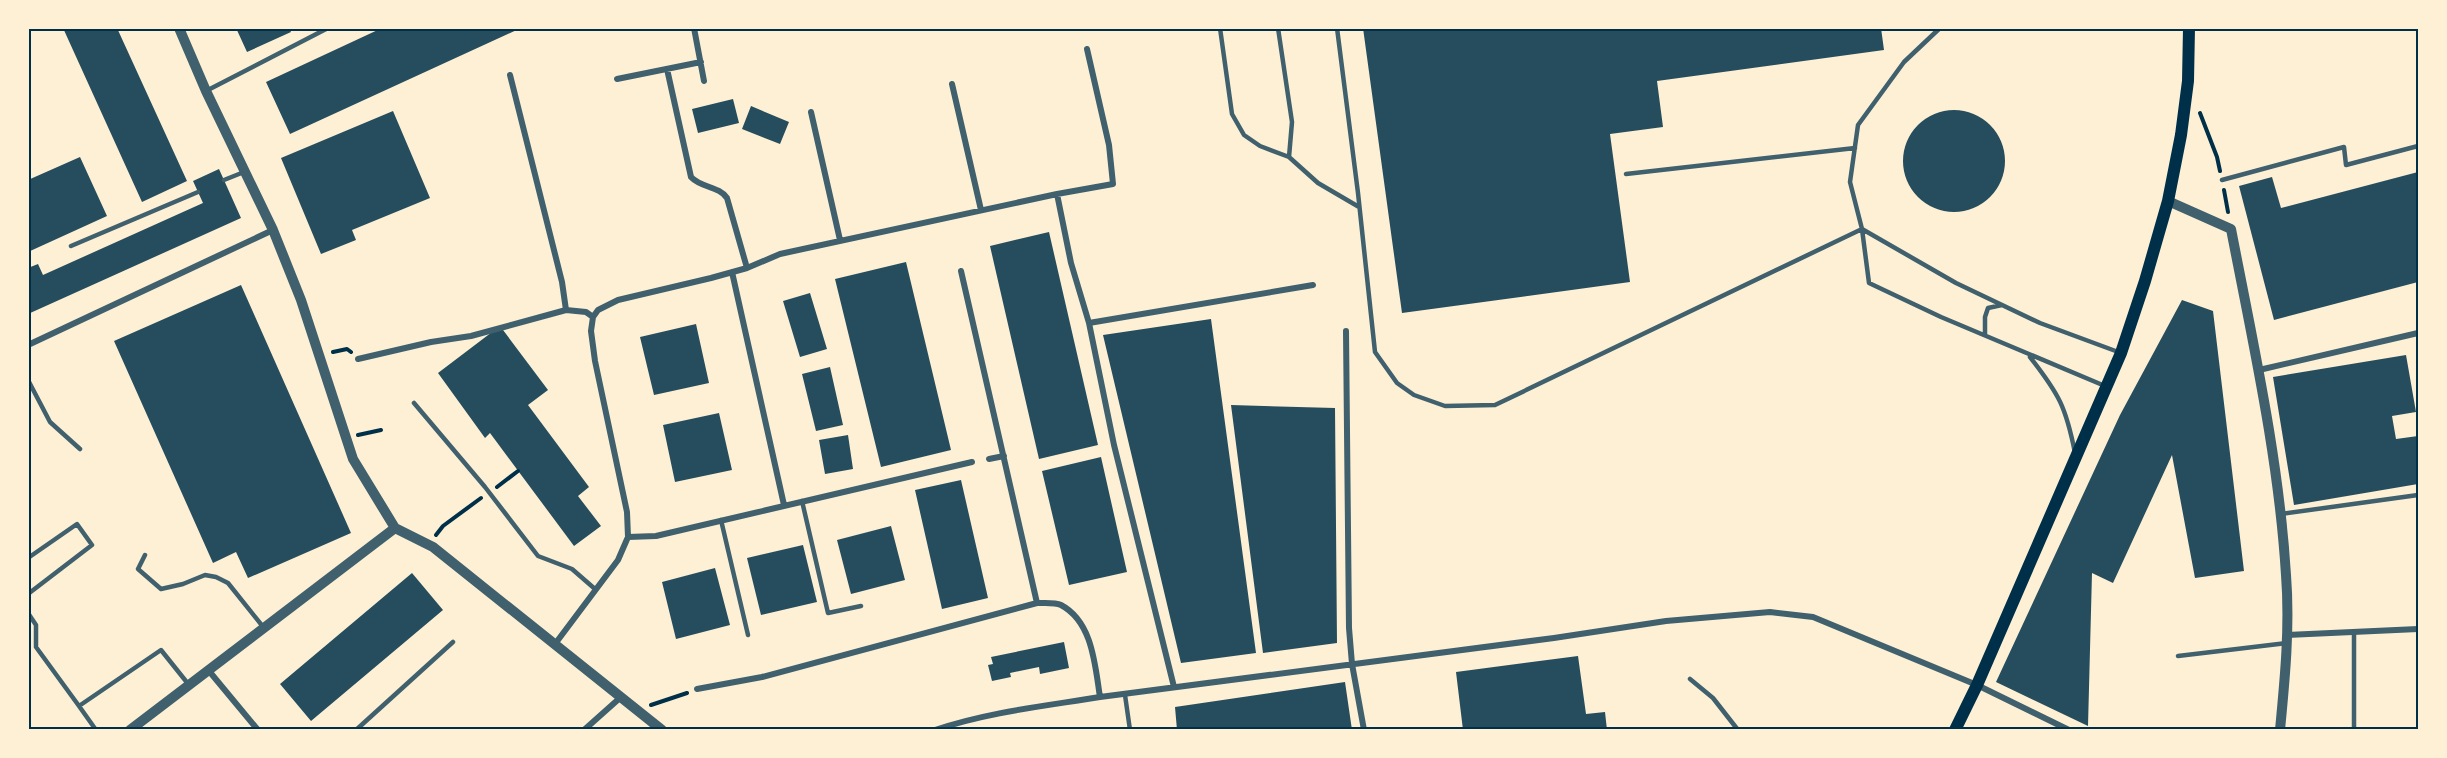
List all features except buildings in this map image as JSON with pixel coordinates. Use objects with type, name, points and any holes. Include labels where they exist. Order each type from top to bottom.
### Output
[{"type":"main road","points":[[1955,729],[1977,685],[2121,353],[2168,201],[2188,81],[2189,28]]},
{"type":"street","points":[[180,28],[206,91],[273,230],[301,300],[353,459],[395,528],[429,545],[662,729]]},
{"type":"street","points":[[694,28],[705,81]]},
{"type":"street","points":[[555,644],[618,560],[628,537],[627,512],[595,361],[591,331],[593,317],[598,310],[618,300],[747,268],[780,254],[1113,184],[1113,165],[1088,49]]},
{"type":"street","points":[[617,79],[701,62]]},
{"type":"street","points":[[667,69],[691,177],[697,184],[723,193],[727,198],[747,268]]},
{"type":"street","points":[[510,75],[562,282],[566,310]]},
{"type":"street","points":[[952,84],[981,210]]},
{"type":"street","points":[[810,112],[840,240]]},
{"type":"street","points":[[1057,194],[1071,263],[1089,322],[1114,445],[1174,687]]},
{"type":"street","points":[[2168,201],[2231,229],[2259,370],[2281,514],[2286,577],[2287,639],[2280,729]]},
{"type":"street","points":[[28,345],[273,230]]},
{"type":"street","points":[[961,271],[1037,603]]},
{"type":"street","points":[[732,272],[784,505]]},
{"type":"street","points":[[1089,322],[1313,285]]},
{"type":"street","points":[[358,359],[431,342],[471,336],[566,310],[586,312],[593,317]]},
{"type":"street","points":[[1346,331],[1349,628],[1352,664],[1364,729]]},
{"type":"street","points":[[2259,370],[2418,333]]},
{"type":"street","points":[[989,459],[1005,456]]},
{"type":"street","points":[[628,537],[656,536],[972,462]]},
{"type":"street","points":[[130,729],[395,528]]},
{"type":"street","points":[[698,689],[762,677],[1037,603],[1059,604],[1076,619],[1089,638],[1100,697]]},
{"type":"street","points":[[935,729],[1034,707],[1100,697],[1666,621],[1770,612],[1813,616],[1977,685],[2069,729]]},
{"type":"street","points":[[2287,639],[2418,629]]},
{"type":"street","points":[[209,671],[258,729]]},
{"type":"street","points":[[584,729],[622,696]]},
{"type":"lane","points":[[206,91],[328,28]]},
{"type":"lane","points":[[1220,28],[1232,114],[1244,135],[1260,146],[1289,158],[1318,183],[1359,207]]},
{"type":"lane","points":[[1278,28],[1292,122],[1289,158]]},
{"type":"lane","points":[[1337,28],[1375,352],[1397,382],[1414,395],[1445,406],[1495,405],[1862,229]]},
{"type":"lane","points":[[1940,28],[1904,62],[1858,125],[1850,182],[1862,229],[1869,283],[2028,355],[2105,386]]},
{"type":"lane","points":[[2222,180],[2344,147],[2346,165],[2418,146]]},
{"type":"lane","points":[[1626,174],[1855,148]]},
{"type":"lane","points":[[224,180],[245,172]]},
{"type":"lane","points":[[71,246],[198,192]]},
{"type":"lane","points":[[1862,229],[2002,305],[2040,323],[2121,353]]},
{"type":"lane","points":[[1985,334],[1985,317],[1988,308],[2002,305]]},
{"type":"lane","points":[[2028,355],[2053,386],[2064,406],[2075,456]]},
{"type":"lane","points":[[28,380],[50,422],[80,449]]},
{"type":"lane","points":[[414,403],[489,492],[538,556],[572,569],[595,589]]},
{"type":"lane","points":[[2281,514],[2418,495]]},
{"type":"lane","points":[[802,501],[828,613],[861,606]]},
{"type":"lane","points":[[721,520],[747,635]]},
{"type":"lane","points":[[28,558],[77,524],[92,545],[28,594]]},
{"type":"lane","points":[[145,555],[138,569],[161,589],[183,584],[205,575],[216,577],[228,583],[264,628]]},
{"type":"lane","points":[[28,613],[36,625],[36,647],[96,729]]},
{"type":"lane","points":[[2354,633],[2354,729]]},
{"type":"lane","points":[[2178,656],[2287,639]]},
{"type":"lane","points":[[356,729],[453,642]]},
{"type":"lane","points":[[79,706],[161,650],[189,686]]},
{"type":"lane","points":[[1690,679],[1713,698],[1738,729]]},
{"type":"lane","points":[[1125,695],[1130,729]]},
{"type":"path","points":[[2188,81],[2217,158],[2231,229]]},
{"type":"path","points":[[318,355],[347,349],[358,359]]},
{"type":"path","points":[[345,436],[370,434],[381,430]]},
{"type":"path","points":[[429,545],[442,526],[518,471]]},
{"type":"path","points":[[639,710],[698,689]]}]
